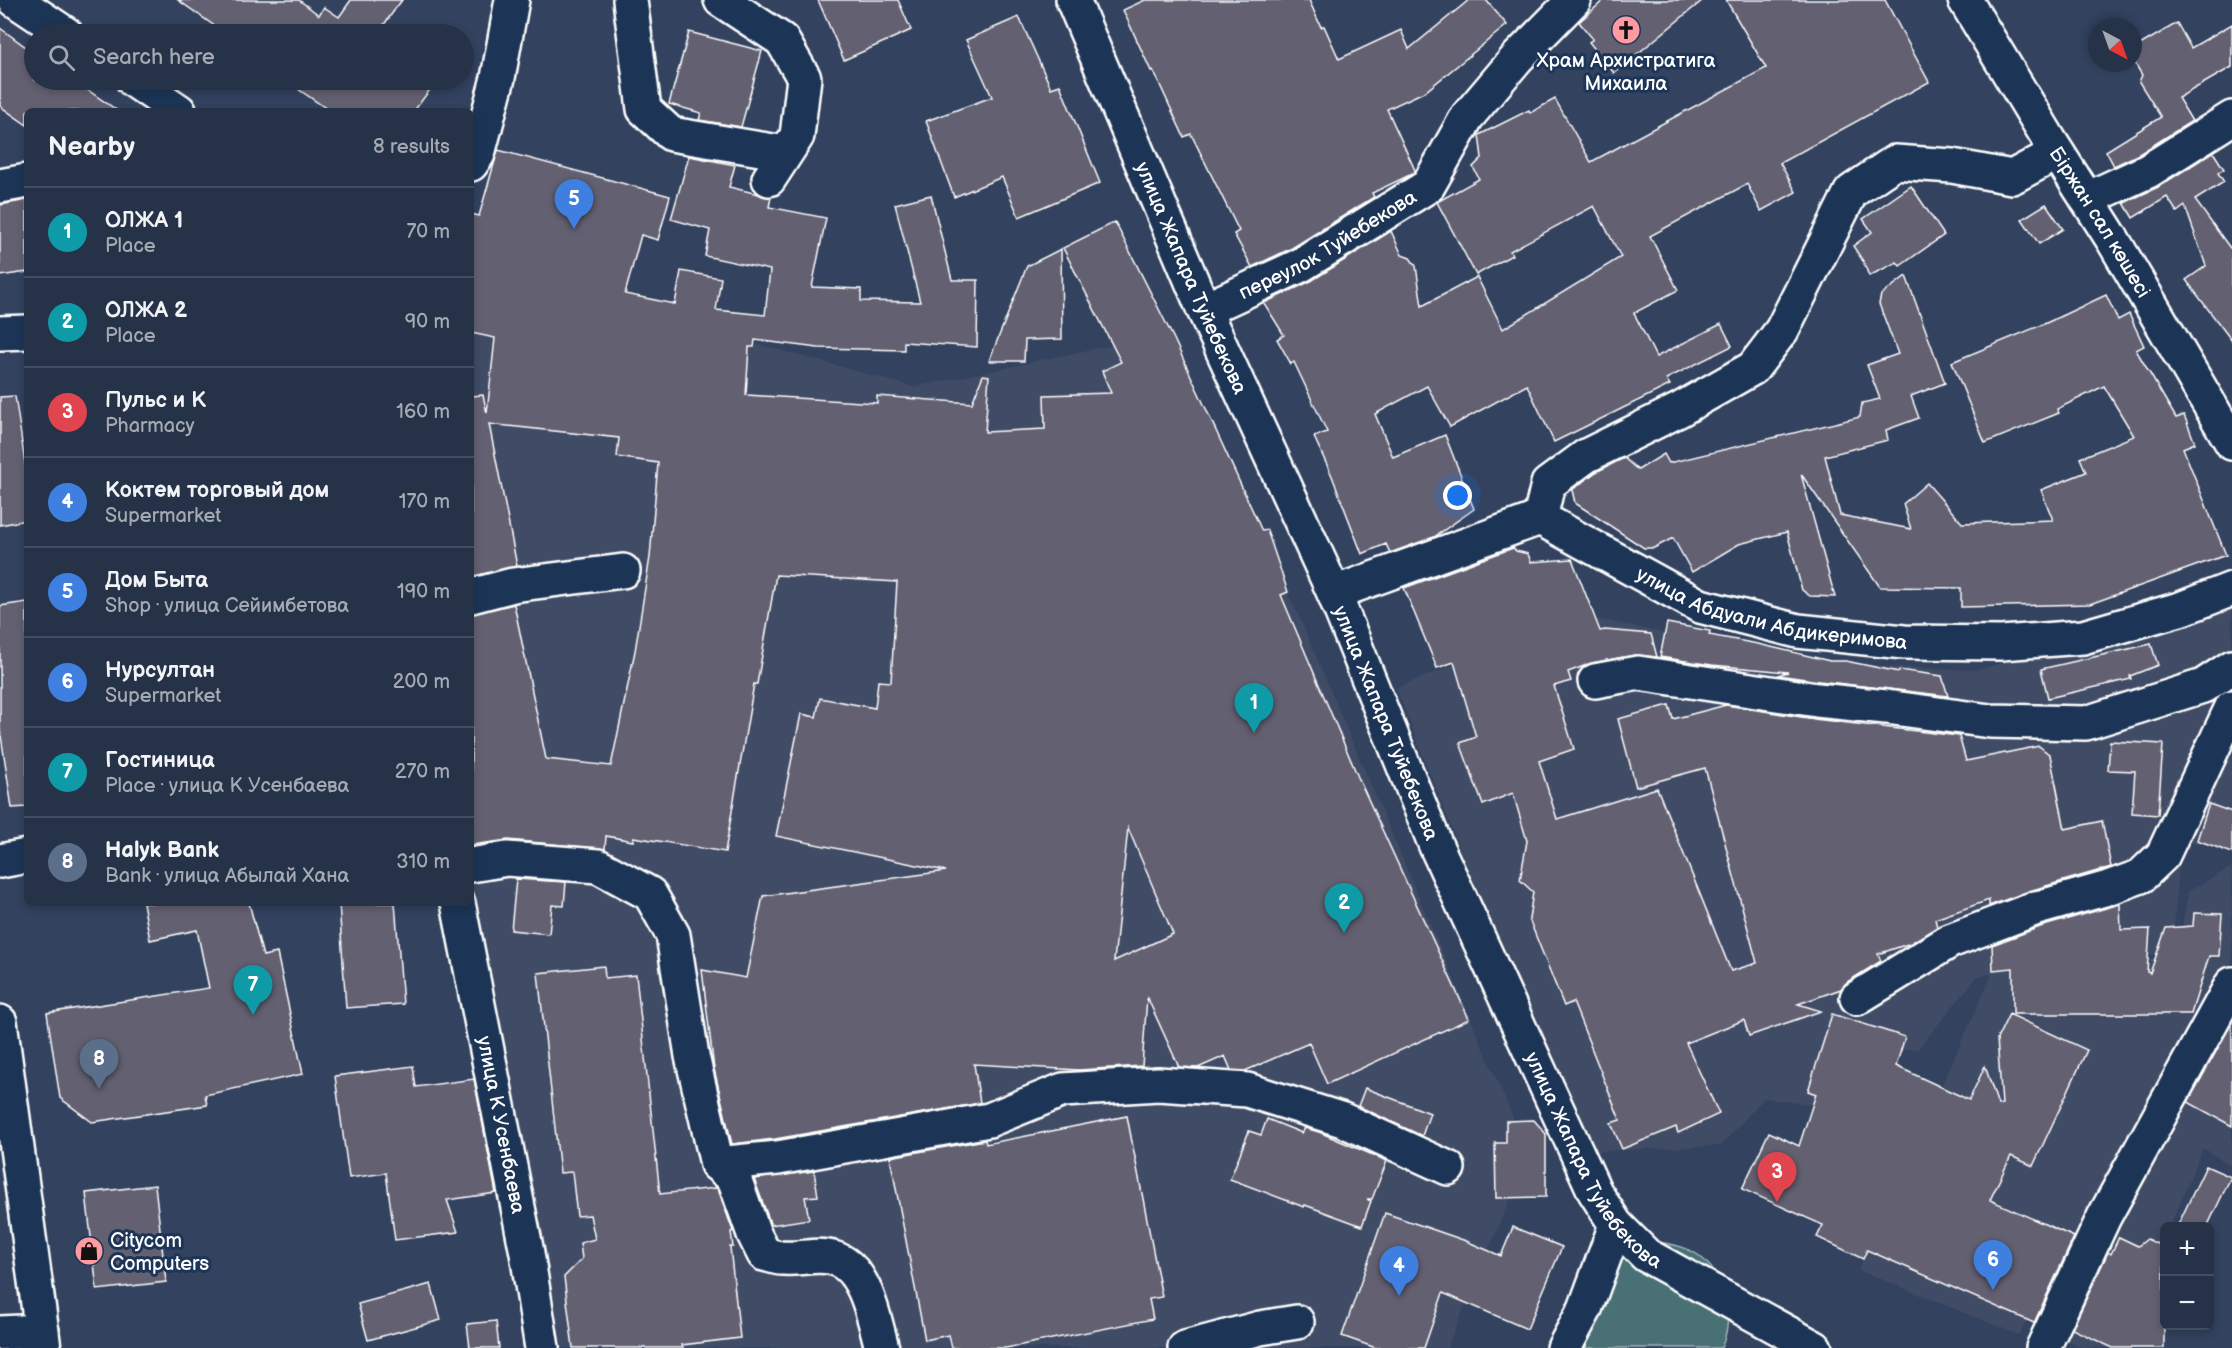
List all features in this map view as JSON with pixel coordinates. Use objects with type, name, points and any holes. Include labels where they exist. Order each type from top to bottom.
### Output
[{"type":"street","points":[[15,0],[51,24]]},
{"type":"street","points":[[474,160],[478,154],[498,78],[512,0]]},
{"type":"street","points":[[630,0],[644,109],[671,134],[777,166],[797,136],[804,78],[782,40],[721,0]]},
{"type":"street","name":"улица Жапара Туйебекова","points":[[1073,0],[1204,310],[1334,593],[1436,846],[1595,1192],[1616,1225],[1646,1255],[1815,1348]]},
{"type":"street","name":"переулок Туйебекова","points":[[1204,310],[1301,265],[1428,186],[1467,117],[1516,58],[1574,0]]},
{"type":"street","name":"Біржан сал көшесі","points":[[1965,0],[2057,153],[2113,240],[2232,443]]},
{"type":"street","points":[[148,90],[175,108]]},
{"type":"street","points":[[2087,199],[2148,171],[2232,118]]},
{"type":"street","points":[[1334,593],[1540,518],[1548,484],[1586,456],[1679,410],[1753,368],[1782,330],[1851,192],[1895,162],[1952,166],[2012,177],[2057,153]]},
{"type":"street","points":[[0,186],[24,182]]},
{"type":"street","points":[[0,333],[24,332]]},
{"type":"street","name":"улица Абдуали Абдикеримова","points":[[1540,518],[1701,606],[1798,631],[1881,640],[2001,643],[2083,637],[2183,608],[2232,590]]},
{"type":"street","points":[[474,595],[513,585],[623,571]]},
{"type":"street","points":[[1595,681],[1638,673],[1817,700],[1990,721],[2086,723],[2203,686],[2232,667]]},
{"type":"street","points":[[1857,998],[1950,941],[2034,909],[2141,876],[2163,855],[2232,707]]},
{"type":"street","points":[[0,861],[24,857]]},
{"type":"street","points":[[474,864],[507,859],[598,866],[650,894],[673,935],[692,1056],[717,1164],[734,1178],[754,1234],[764,1254],[783,1258],[809,1256],[833,1258],[853,1269],[868,1300],[882,1348]]},
{"type":"street","name":"улица К Усенбаева","points":[[459,906],[526,1253],[542,1348]]},
{"type":"street","points":[[2043,1348],[2104,1217],[2232,984]]},
{"type":"street","points":[[0,1022],[10,1167],[43,1340],[0,1333]]},
{"type":"street","points":[[717,1164],[778,1158],[989,1120],[1063,1090],[1158,1084],[1247,1090],[1343,1120],[1448,1168]]},
{"type":"street","points":[[1564,1348],[1585,1309],[1616,1225]]},
{"type":"street","points":[[1185,1348],[1260,1328],[1297,1322]]},
{"type":"shaded area","points":[[474,253],[659,317],[914,387],[1159,335],[1298,614],[1529,1155],[1447,1348],[559,1348],[472,906],[474,906],[474,788],[510,783],[474,550]]},
{"type":"shaded area","points":[[2215,604],[2232,611],[2232,847],[2181,842],[2172,952],[2042,968],[2177,956],[2188,891],[2232,867],[2232,1167],[2203,1148],[2172,1222],[2160,1222],[2160,1249],[2119,1348],[2083,1348],[2028,1320],[2019,1335],[1858,1270],[1992,974],[1978,976],[1918,1049],[1842,1053],[1824,1107],[1764,1098],[1721,1146],[1580,1152],[1396,688],[1579,615],[1811,664],[1976,670]]},
{"type":"green space","points":[[1650,1241],[1675,1245],[1693,1252],[1716,1274],[1726,1298],[1728,1310],[1721,1348],[1585,1348],[1579,1328],[1603,1260]]},
{"type":"building","points":[[178,0],[299,0],[319,15],[324,7],[339,17],[351,0],[402,0],[384,24],[212,24]]},
{"type":"building","points":[[818,0],[898,0],[911,30],[844,60]]},
{"type":"building","points":[[1145,0],[1309,0],[1339,59],[1401,30],[1409,49],[1469,0],[1486,0],[1507,25],[1426,91],[1387,109],[1415,170],[1414,173],[1372,193],[1374,197],[1292,248],[1252,267],[1234,234],[1239,231],[1191,134],[1184,137],[1123,10]]},
{"type":"building","name":"Храм Архистратига Михаила","points":[[1604,0],[1703,0],[1614,73],[1589,42],[1593,39],[1579,22]]},
{"type":"building","points":[[1726,0],[1885,0],[1929,82],[1780,163],[1796,192],[1761,211],[1747,184],[1650,236],[1678,290],[1634,313],[1656,357],[1721,324],[1732,346],[1666,379],[1670,385],[1554,442],[1527,385],[1450,427],[1427,386],[1375,414],[1393,457],[1445,435],[1474,509],[1434,537],[1390,553],[1386,544],[1362,554],[1332,476],[1314,437],[1327,432],[1294,362],[1291,364],[1277,339],[1284,335],[1264,303],[1311,281],[1391,231],[1402,255],[1410,258],[1416,266],[1422,306],[1477,277],[1503,329],[1621,257],[1594,206],[1510,251],[1512,255],[1476,275],[1437,202],[1479,179],[1473,167],[1482,158],[1479,135],[1529,110],[1530,113],[1555,99],[1591,162],[1766,68]]},
{"type":"building","points":[[1019,17],[1051,88],[1060,85],[1100,183],[1019,217],[1002,177],[954,197],[926,121],[992,97],[966,40]]},
{"type":"building","points":[[2177,23],[2191,48],[2232,24],[2232,67],[2178,98],[2192,121],[2139,154],[2114,166],[2106,151],[2161,117],[2139,82],[2142,75],[2140,72],[2142,44]]},
{"type":"building","points":[[0,28],[24,46],[24,90],[88,90],[114,108],[24,108],[24,123],[0,106]]},
{"type":"building","points":[[689,32],[762,51],[741,127],[699,120],[701,113],[669,104]]},
{"type":"building","points":[[300,90],[430,90],[416,108],[326,108]]},
{"type":"building","points":[[498,150],[670,196],[658,240],[641,235],[625,294],[675,304],[681,271],[721,278],[716,310],[765,315],[770,270],[705,256],[710,230],[671,219],[689,156],[735,165],[729,187],[771,197],[769,207],[826,218],[812,287],[861,289],[861,301],[920,302],[895,204],[931,195],[952,280],[978,280],[977,347],[904,342],[904,350],[818,348],[755,340],[754,347],[749,347],[746,395],[877,403],[877,396],[972,403],[983,375],[989,376],[985,432],[1045,429],[1044,395],[1111,393],[1102,371],[1121,362],[1063,248],[1115,222],[1174,339],[1262,531],[1267,530],[1288,592],[1281,595],[1358,777],[1469,1019],[1327,1084],[1309,1043],[1245,1071],[1231,1070],[1225,1056],[1198,1068],[1179,1067],[1147,997],[1142,1066],[1079,1070],[974,1064],[980,1103],[775,1139],[732,1144],[714,1069],[702,970],[746,978],[763,896],[946,871],[776,836],[801,714],[816,717],[820,698],[875,708],[878,681],[891,682],[897,582],[776,575],[757,684],[754,684],[725,852],[633,837],[633,841],[606,836],[605,849],[508,840],[474,845],[474,613],[514,604],[546,759],[611,766],[635,651],[650,557],[658,463],[617,457],[619,438],[489,424],[517,566],[474,576],[474,396],[483,395],[487,413],[495,338],[474,334],[474,215],[479,216]],"holes":[[[1128,828],[1173,934],[1114,961]]]},
{"type":"building","points":[[2213,152],[2224,169],[2218,173],[2224,182],[2195,200],[2230,248],[2232,247],[2232,341],[2186,280],[2206,266],[2185,206],[2177,212],[2167,197],[2133,218],[2124,203],[2158,187]]},
{"type":"building","points":[[1911,186],[1944,235],[1900,266],[1897,262],[1869,276],[1853,246],[1872,232],[1863,219]]},
{"type":"building","points":[[24,201],[24,272],[0,276],[0,205]]},
{"type":"building","points":[[2046,204],[2063,229],[2039,244],[2022,219]]},
{"type":"building","points":[[1061,249],[1062,339],[1025,340],[1024,361],[989,361],[1027,266]]},
{"type":"building","points":[[1906,276],[1945,383],[1911,396],[1919,418],[1886,430],[1888,440],[1825,456],[1840,515],[1911,529],[1903,504],[1927,483],[1962,523],[2053,520],[2041,490],[2086,472],[2080,458],[2134,436],[2104,386],[2057,409],[2059,413],[1985,443],[1952,362],[2044,324],[2106,295],[2118,320],[2129,314],[2144,346],[2136,350],[2176,418],[2184,415],[2195,443],[2183,448],[2226,555],[2090,604],[1961,607],[1961,588],[1880,587],[1801,474],[1835,597],[1810,596],[1802,590],[1787,532],[1739,544],[1692,572],[1673,538],[1654,548],[1644,548],[1575,503],[1572,490],[1596,472],[1624,458],[1638,470],[1664,454],[1669,463],[1860,417],[1862,403],[1880,399],[1867,365],[1898,354],[1879,304],[1881,295]]},
{"type":"building","points":[[15,396],[24,456],[24,521],[0,525],[0,397]]},
{"type":"building","points":[[1513,548],[1528,554],[1531,562],[1572,559],[1600,631],[1651,634],[1657,657],[1635,655],[1592,663],[1568,672],[1571,681],[1554,686],[1574,749],[1539,761],[1557,819],[1657,788],[1731,971],[1757,963],[1705,768],[1636,787],[1618,719],[1669,705],[1673,719],[1726,705],[1814,719],[1959,736],[1966,761],[2039,746],[2050,755],[2065,829],[2102,821],[2111,867],[2029,891],[1989,906],[1989,900],[1935,919],[1937,927],[1911,943],[1878,954],[1881,961],[1847,982],[1841,989],[1798,1004],[1821,1011],[1749,1036],[1744,1020],[1686,1043],[1719,1114],[1678,1133],[1676,1127],[1622,1149],[1611,1123],[1620,1120],[1573,1002],[1564,1006],[1529,919],[1533,892],[1520,880],[1527,841],[1513,793],[1483,805],[1460,743],[1476,737],[1454,662],[1437,668],[1404,588]]},
{"type":"building","points":[[24,602],[24,807],[12,808],[0,729],[0,606]]},
{"type":"building","points":[[1667,623],[1710,631],[1709,635],[1830,661],[1846,661],[1899,672],[1899,670],[1942,676],[1948,696],[1819,681],[1778,675],[1788,672],[1712,665],[1660,657]]},
{"type":"building","points":[[2151,644],[2158,665],[2130,676],[2131,679],[2048,698],[2041,669]]},
{"type":"building","points":[[2110,741],[2163,744],[2158,815],[2132,813],[2135,771],[2108,770]]},
{"type":"building","points":[[2209,804],[2232,812],[2232,853],[2197,840]]},
{"type":"building","points":[[516,879],[566,882],[564,906],[552,905],[549,934],[511,930]]},
{"type":"building","points":[[2120,904],[2121,930],[2150,929],[2147,972],[2150,973],[2166,928],[2193,926],[2194,913],[2222,914],[2219,956],[2209,956],[2191,1014],[2013,1014],[2013,968],[1993,970],[1992,945],[2040,927]]},
{"type":"building","points":[[144,906],[250,906],[263,956],[277,953],[303,1074],[205,1095],[207,1105],[92,1122],[60,1098],[47,1013],[209,988],[197,930],[150,940]]},
{"type":"building","points":[[339,906],[395,906],[403,1004],[346,1008]]},
{"type":"building","points":[[604,966],[605,978],[636,975],[660,1194],[718,1189],[733,1231],[731,1232],[733,1247],[730,1247],[740,1338],[682,1345],[683,1348],[573,1348],[564,1277],[582,1259],[580,1243],[595,1239],[590,1215],[577,1216],[572,1172],[560,1173],[538,973]]},
{"type":"building","points":[[1832,1014],[1905,1037],[1896,1066],[1969,1100],[1985,1066],[1998,1105],[2002,1104],[1997,1039],[2009,1014],[2087,1050],[2033,1166],[2011,1156],[1990,1200],[2074,1237],[2034,1323],[1867,1250],[1863,1259],[1817,1237],[1823,1225],[1742,1189],[1769,1132],[1799,1146],[1816,1094],[1808,1091]]},
{"type":"building","points":[[2232,1023],[2232,1126],[2188,1102]]},
{"type":"building","points":[[413,1066],[416,1087],[474,1079],[496,1193],[447,1200],[458,1232],[395,1240],[386,1173],[349,1178],[335,1076]]},
{"type":"building","points":[[1365,1088],[1430,1113],[1422,1136],[1358,1106]]},
{"type":"building","points":[[1127,1116],[1162,1297],[1149,1299],[1153,1319],[1006,1348],[952,1348],[949,1335],[925,1340],[890,1157],[985,1140],[986,1144]]},
{"type":"building","points":[[1267,1119],[1302,1133],[1305,1128],[1319,1132],[1387,1161],[1372,1199],[1367,1199],[1371,1201],[1362,1226],[1230,1179],[1249,1131],[1261,1135]]},
{"type":"building","points":[[1534,1120],[1546,1134],[1546,1197],[1496,1198],[1495,1143],[1506,1143],[1506,1121]]},
{"type":"building","points":[[2206,1166],[2231,1177],[2209,1222],[2179,1222]]},
{"type":"building","points":[[814,1171],[818,1196],[805,1197],[809,1219],[771,1225],[754,1179]]},
{"type":"building","points":[[155,1185],[166,1282],[97,1290],[86,1193]]},
{"type":"building","points":[[1385,1213],[1466,1241],[1501,1256],[1513,1227],[1562,1247],[1527,1329],[1443,1293],[1424,1348],[1376,1348],[1342,1336]]},
{"type":"building","points":[[2119,1237],[2138,1246],[2147,1239],[2160,1245],[2160,1330],[2164,1330],[2164,1348],[2113,1348],[2072,1329],[2108,1252],[2111,1254]]},
{"type":"building","points":[[431,1284],[441,1320],[368,1340],[358,1304]]},
{"type":"building","points":[[496,1321],[499,1348],[470,1348],[467,1324]]},
{"type":"place","name":"Храм Архистратига Михаила","points":[[1626,30]]},
{"type":"place","name":"Дом Быта","points":[[574,229]]},
{"type":"place","name":"ОЛЖА 1","points":[[1254,733]]},
{"type":"place","name":"ОЛЖА 2","points":[[1344,933]]},
{"type":"place","name":"Гостиница","points":[[253,1015]]},
{"type":"place","name":"Halyk Bank","points":[[99,1089]]},
{"type":"place","name":"Пульс и К","points":[[1777,1202]]},
{"type":"place","name":"Citycom Computers","points":[[89,1251]]},
{"type":"place","name":"Нурсултан","points":[[1993,1290]]},
{"type":"place","name":"Коктем торговый дом","points":[[1399,1296]]}]
